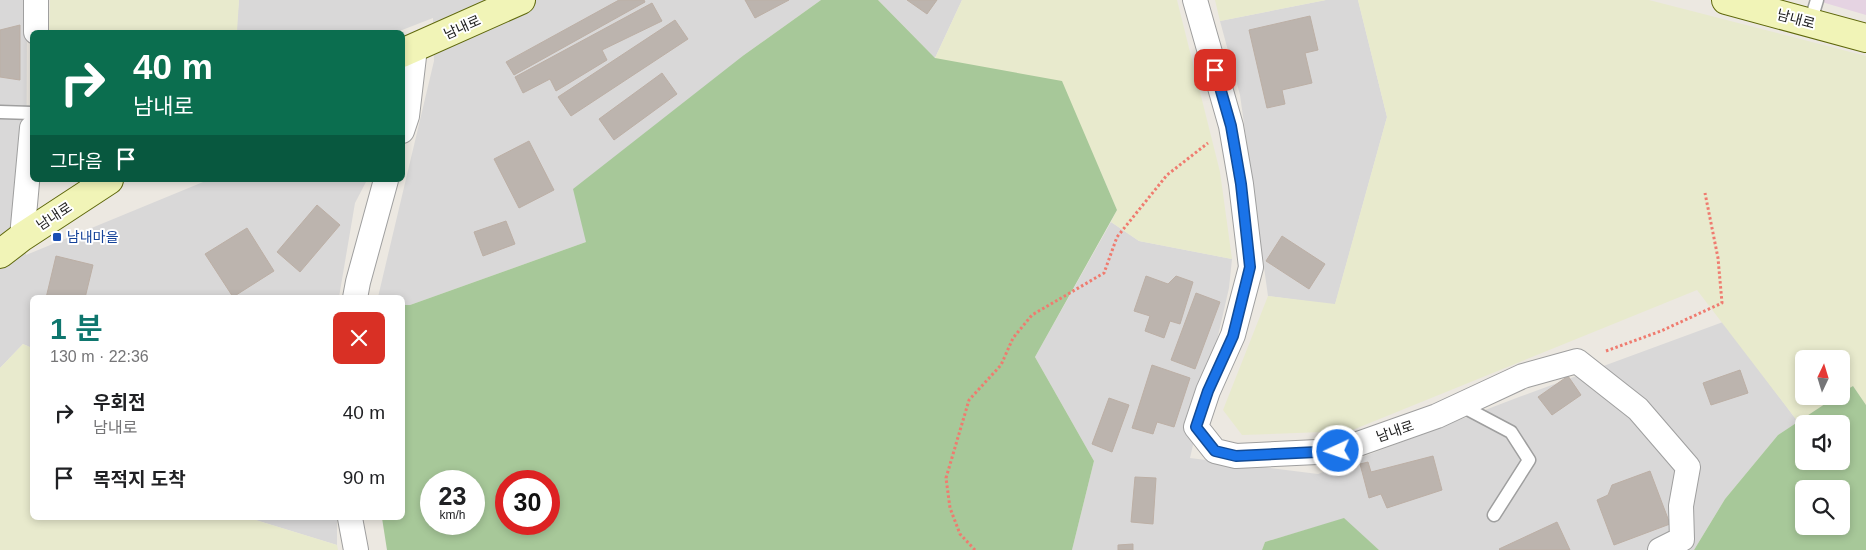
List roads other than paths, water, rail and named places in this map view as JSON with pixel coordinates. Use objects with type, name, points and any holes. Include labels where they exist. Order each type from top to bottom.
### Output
[{"type":"street","points":[[36,0],[36,30]]},
{"type":"street","name":"남내로","points":[[409,51],[521,0]]},
{"type":"street","name":"남내로","points":[[1195,0],[1231,126],[1241,184],[1250,267],[1233,336],[1208,391],[1196,427],[1215,451],[1236,456],[1338,451],[1437,416],[1523,376],[1577,361],[1638,409],[1688,467],[1681,506],[1682,539],[1660,550]]},
{"type":"street","name":"남내로","points":[[1726,0],[1813,11],[1866,38]]},
{"type":"street","points":[[405,124],[408,116],[409,51]]},
{"type":"street","points":[[22,237],[30,150]]},
{"type":"street","name":"남내로","points":[[0,254],[22,237],[107,182]]},
{"type":"street","points":[[356,295],[385,182]]},
{"type":"street","points":[[350,520],[356,550]]},
{"type":"lane","points":[[0,112],[30,113]]},
{"type":"lane","points":[[1460,405],[1511,432],[1529,460],[1494,515]]},
{"type":"place","name":"남내마을","points":[[57,237]]}]
